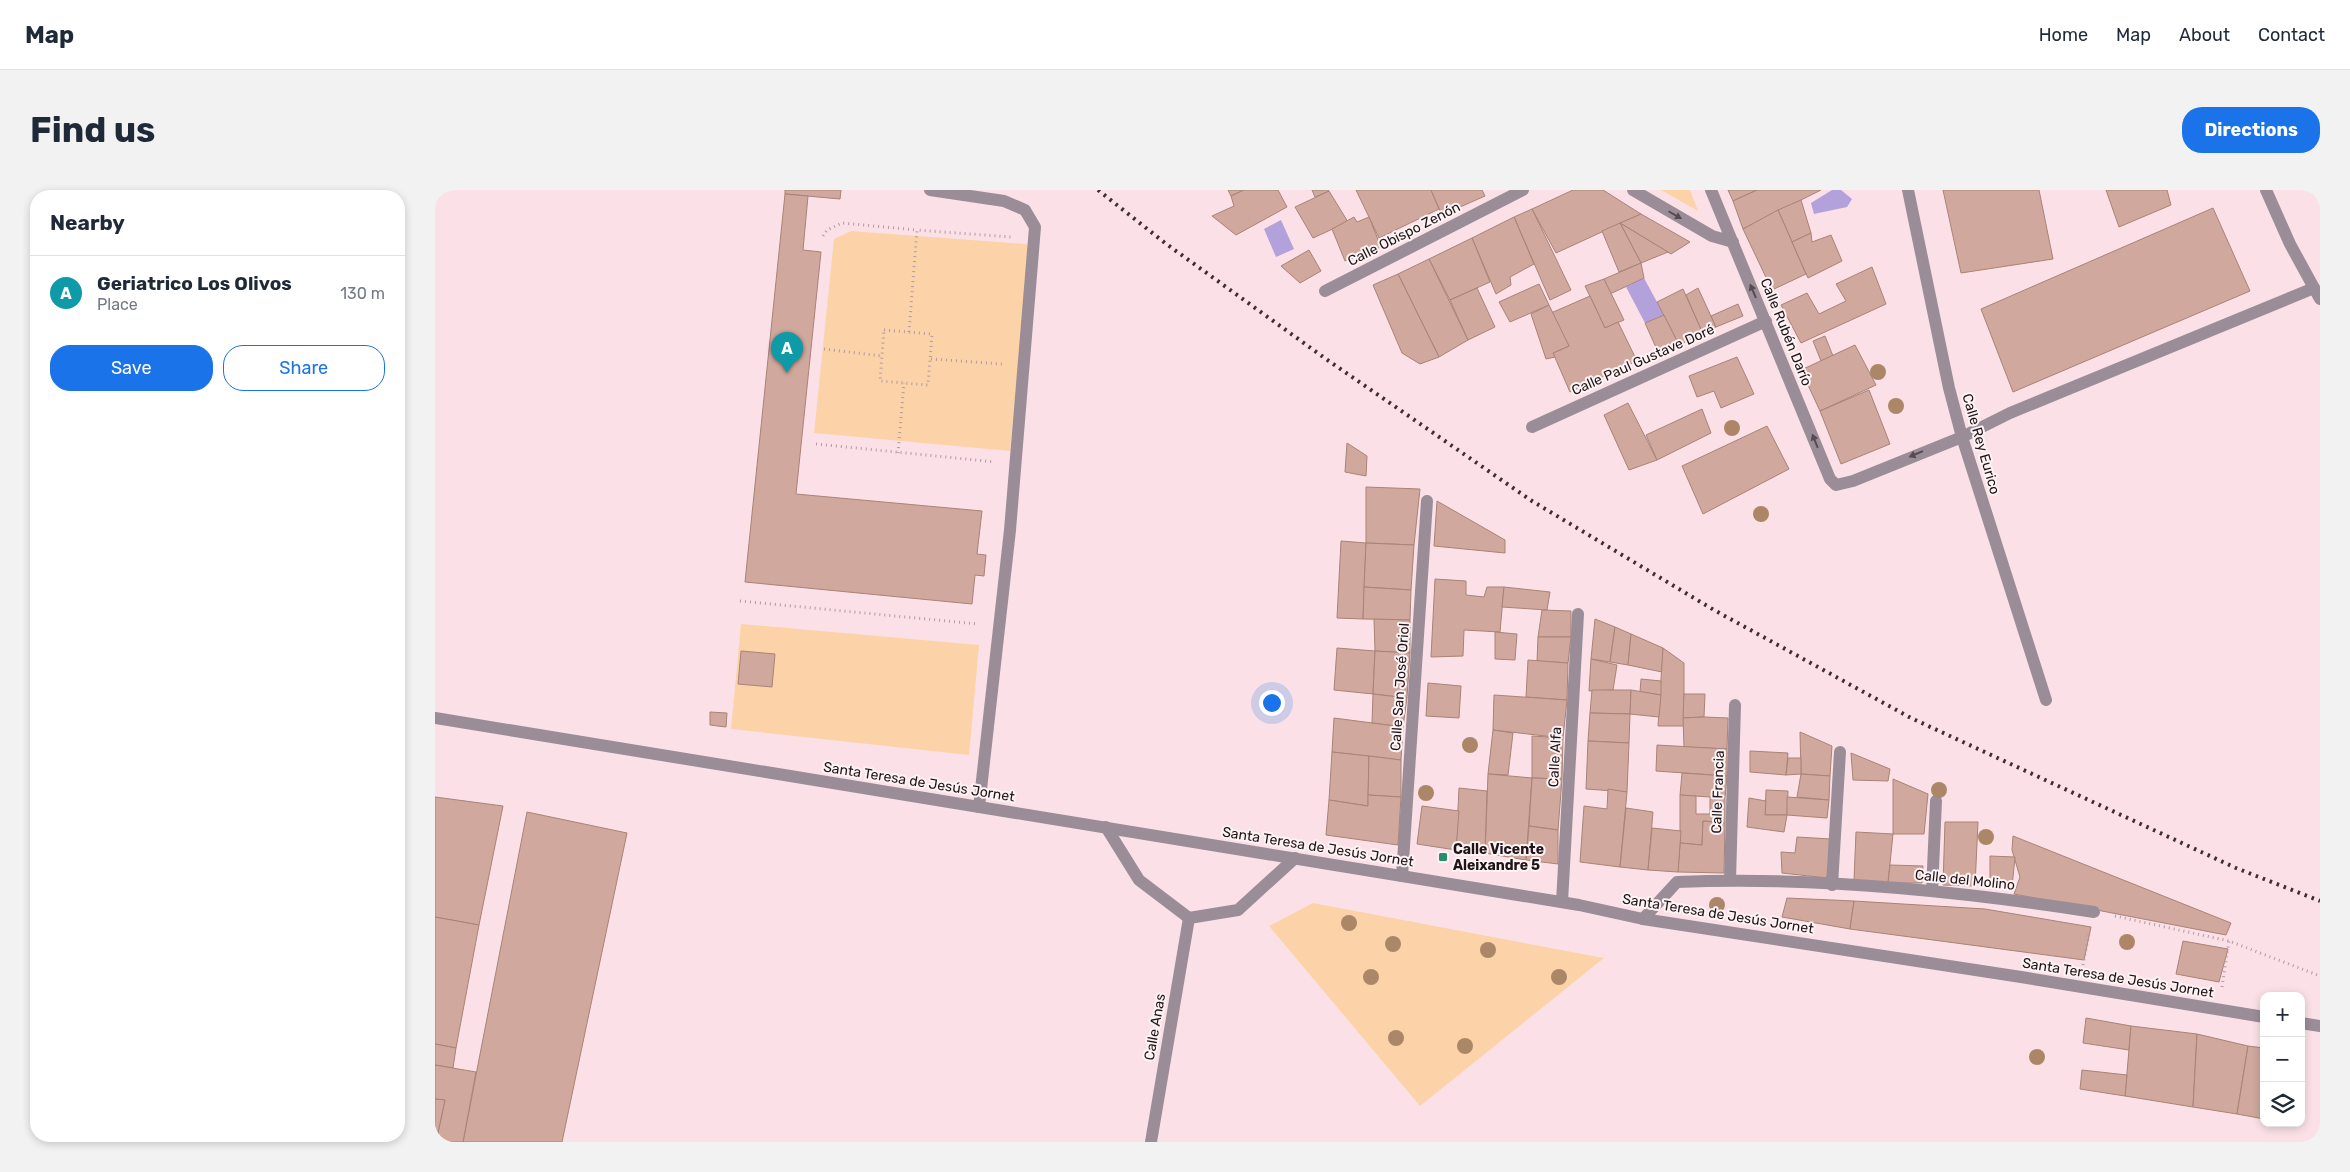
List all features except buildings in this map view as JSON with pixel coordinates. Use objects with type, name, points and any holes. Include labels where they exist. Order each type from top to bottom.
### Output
[{"type":"street","points":[[930,190],[1004,201],[1025,210],[1035,227],[1015,464],[979,807]]},
{"type":"street","name":"Calle Obispo Zenón","points":[[1325,291],[1523,190]]},
{"type":"street","points":[[1633,190],[1712,236],[1733,242]]},
{"type":"street","name":"Calle Rubén Darío","points":[[1711,190],[1830,479],[1835,485],[1853,481],[1962,437]]},
{"type":"street","name":"Calle Rey Eurico","points":[[1908,190],[1949,388],[1962,437],[2046,700]]},
{"type":"street","points":[[1962,437],[2010,414],[2317,294],[2290,244],[2266,190]]},
{"type":"street","name":"Calle Paul Gustave Doré","points":[[1532,427],[1766,321]]},
{"type":"street","name":"Calle San José Oriol","points":[[1402,876],[1427,500]]},
{"type":"street","name":"Calle Alfa","points":[[1562,902],[1578,614]]},
{"type":"street","name":"Calle Francia","points":[[1730,880],[1735,705]]},
{"type":"street","name":"Santa Teresa de Jesús Jornet","points":[[435,718],[1562,902],[1643,919],[2079,986],[2260,1016]]},
{"type":"street","points":[[1832,885],[1840,752]]},
{"type":"street","points":[[1932,891],[1937,801]]},
{"type":"street","points":[[1106,827],[1139,880],[1189,918],[1238,910],[1295,858]]},
{"type":"street","name":"Calle del Molino","points":[[1643,919],[1677,882],[1730,880],[1932,891],[2094,912]]},
{"type":"street","name":"Calle Anas","points":[[1151,1142],[1189,918]]},
{"type":"street","points":[[2305,1024],[2320,1026]]},
{"type":"path","points":[[823,236],[827,230],[842,223],[1034,239]]},
{"type":"path","points":[[909,332],[917,230]]},
{"type":"path","points":[[884,330],[933,334],[929,385],[880,381],[882,356],[884,330]]},
{"type":"path","points":[[824,349],[882,356]]},
{"type":"path","points":[[931,360],[1023,366]]},
{"type":"path","points":[[898,453],[904,383]]},
{"type":"path","points":[[816,444],[1015,464]]},
{"type":"path","points":[[740,601],[999,626]]},
{"type":"path","points":[[2079,986],[2094,912],[2229,941],[2320,976]]},
{"type":"path","points":[[2219,1010],[2229,941]]},
{"type":"shaded area","points":[[1661,190],[1690,190],[1698,211]]},
{"type":"shaded area","points":[[1832,190],[1841,190],[1852,199],[1847,207],[1814,214],[1811,203]]},
{"type":"shaded area","points":[[1281,220],[1294,249],[1276,257],[1264,229]]},
{"type":"shaded area","points":[[851,231],[1026,244],[1029,250],[1010,451],[814,433],[834,239]]},
{"type":"shaded area","points":[[1644,278],[1664,315],[1645,323],[1626,287]]},
{"type":"shaded area","points":[[741,624],[979,645],[969,755],[731,729]]},
{"type":"shaded area","points":[[1313,903],[1604,958],[1420,1106],[1269,926]]},
{"type":"railway","points":[[1098,190],[1165,243],[1326,359],[1532,501],[1714,610],[1911,718],[2236,868],[2320,901]]},
{"type":"place","name":"Geriatrico Los Olivos","points":[[787,373]]},
{"type":"place","name":"Calle Vicente Aleixandre 5","points":[[1443,857]]}]
